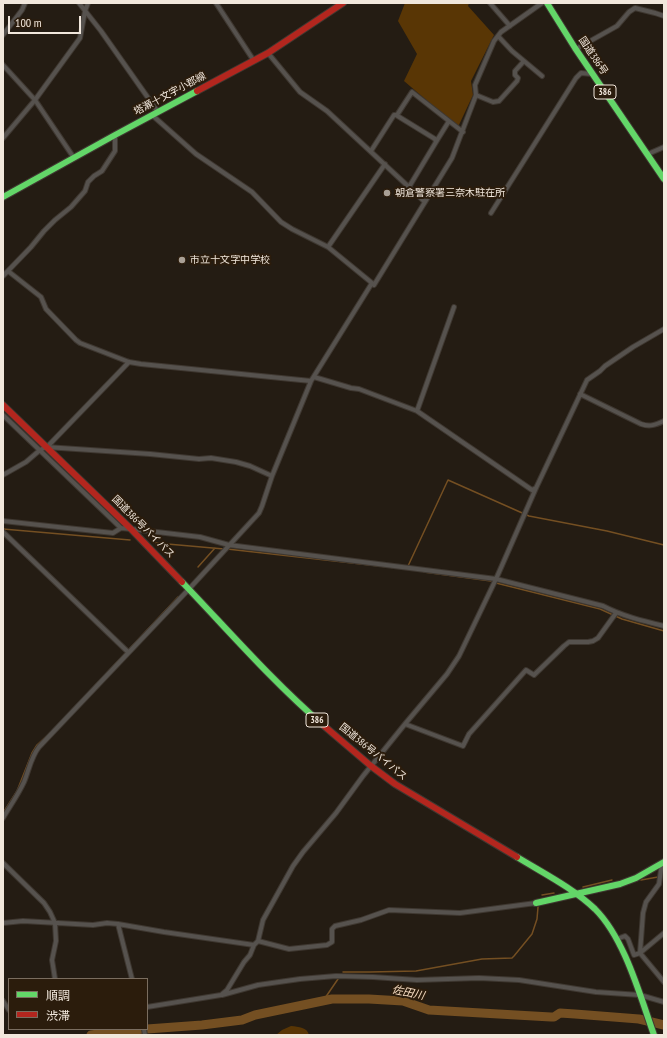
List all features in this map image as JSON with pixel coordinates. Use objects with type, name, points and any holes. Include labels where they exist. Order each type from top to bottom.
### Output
[{"type":"main road","name":"塔瀬十文字小郡線","points":[[3,197],[268,53],[342,3]]},
{"type":"main road","name":"国道386号","points":[[547,3],[592,74],[664,179]]},
{"type":"main road","name":"国道386号バイパス","points":[[3,405],[131,529],[273,678],[306,710],[371,766],[395,784],[577,894],[596,910],[617,939],[629,964],[654,1035]]},
{"type":"main road","points":[[536,903],[620,884],[636,878],[663,862]]},
{"type":"street","points":[[3,35],[22,10],[25,3]]},
{"type":"street","points":[[79,3],[155,114],[196,154],[252,192],[281,222],[328,247],[372,284]]},
{"type":"street","points":[[3,138],[35,100],[80,38],[88,3]]},
{"type":"street","points":[[216,3],[254,61]]},
{"type":"street","points":[[490,3],[510,26]]},
{"type":"street","points":[[3,818],[18,793],[35,752],[39,747],[127,651],[189,589],[259,513],[272,476],[311,381],[372,284],[374,285],[452,158],[476,95],[475,85],[494,41],[501,32],[542,3]]},
{"type":"street","points":[[633,3],[635,8]]},
{"type":"street","points":[[576,49],[617,26],[629,12],[635,8],[664,16]]},
{"type":"street","points":[[498,36],[512,51],[542,76]]},
{"type":"street","points":[[268,53],[300,92],[327,112],[425,202]]},
{"type":"street","points":[[476,95],[493,102],[499,101],[517,81],[518,78],[515,75],[515,71],[524,61]]},
{"type":"street","points":[[3,65],[35,100],[74,158]]},
{"type":"street","points":[[491,213],[576,78],[581,74],[592,74]]},
{"type":"street","points":[[371,151],[394,115],[397,115],[412,92],[462,132]]},
{"type":"street","points":[[397,115],[435,139],[436,142]]},
{"type":"street","points":[[409,187],[449,121]]},
{"type":"street","points":[[3,276],[31,248],[44,231],[71,207],[85,192],[88,182],[102,171],[115,151],[115,135]]},
{"type":"street","points":[[648,154],[664,147]]},
{"type":"street","points":[[328,247],[385,164]]},
{"type":"street","points":[[8,271],[41,297],[46,309],[76,340],[80,343],[129,362],[311,381]]},
{"type":"street","points":[[417,411],[454,307]]},
{"type":"street","points":[[221,995],[227,990],[250,955],[256,943],[263,920],[293,866],[336,813],[371,766],[454,664],[496,579],[536,488],[587,380],[633,347],[664,329]]},
{"type":"street","points":[[3,475],[26,462],[46,447],[129,362]]},
{"type":"street","points":[[314,377],[359,389],[417,411],[532,490],[536,488]]},
{"type":"street","points":[[580,394],[647,426],[652,426],[664,421]]},
{"type":"street","points":[[3,415],[122,528]]},
{"type":"street","points":[[46,447],[150,454],[199,460],[211,458],[250,466],[272,476]]},
{"type":"street","points":[[3,521],[113,533],[122,528],[200,537],[229,545],[496,579],[603,606],[616,613],[640,621],[664,626]]},
{"type":"street","points":[[3,532],[127,651]]},
{"type":"street","points":[[405,724],[463,746],[469,734],[526,670],[534,675],[569,642],[588,642],[598,638],[616,613]]},
{"type":"street","points":[[663,862],[659,884],[646,902],[643,913],[640,953],[664,982]]},
{"type":"street","points":[[3,863],[44,903],[55,923],[56,941],[52,960],[55,978]]},
{"type":"street","points":[[3,923],[24,921],[93,925],[107,923],[118,924],[164,932],[256,943],[289,949],[327,945],[332,942],[332,929],[335,926],[361,920],[389,910],[460,913],[504,906],[536,903]]},
{"type":"street","points":[[118,924],[132,978]]},
{"type":"street","points":[[617,939],[625,936],[628,939],[634,955],[640,953],[664,933]]},
{"type":"street","points":[[148,1007],[221,995],[258,985],[336,976],[417,980],[479,978],[519,980],[596,992],[640,995],[664,1002]]},
{"type":"shaded area","points":[[405,3],[469,3],[468,6],[494,35],[471,81],[473,95],[458,127],[404,81],[417,54],[398,21]]},
{"type":"shaded area","points":[[291,1026],[305,1029],[309,1035],[276,1035],[282,1030]]},
{"type":"waterway","points":[[408,566],[448,480],[529,516],[607,531],[664,545]]},
{"type":"waterway","points":[[3,529],[130,540]]},
{"type":"waterway","points":[[156,543],[224,549]]},
{"type":"waterway","points":[[198,567],[215,548]]},
{"type":"waterway","points":[[227,549],[397,568]]},
{"type":"waterway","points":[[424,572],[491,581]]},
{"type":"waterway","points":[[496,583],[600,609],[622,619],[664,631]]},
{"type":"waterway","points":[[88,693],[178,597]]},
{"type":"waterway","points":[[3,813],[17,791],[32,753],[37,745],[51,732]]},
{"type":"waterway","points":[[641,880],[658,877]]},
{"type":"waterway","points":[[583,887],[612,880]]},
{"type":"waterway","points":[[542,895],[554,893]]},
{"type":"waterway","points":[[343,972],[416,971],[482,959],[512,958],[532,934],[537,919],[538,907]]},
{"type":"waterway","points":[[323,1001],[338,979]]},
{"type":"waterway","name":"佐田川","points":[[148,1029],[242,1020],[255,1015],[332,999],[403,1001],[429,1010],[551,1017],[554,1017],[560,1013],[639,1019],[664,1025]]},
{"type":"waterway","name":"佐田川","points":[[91,1035],[132,1030]]},
{"type":"traffic: fast","points":[[547,3],[575,48],[664,179]]},
{"type":"traffic: fast","points":[[3,197],[197,91]]},
{"type":"traffic: fast","points":[[182,582],[268,673],[323,725]]},
{"type":"traffic: fast","points":[[517,857],[577,894],[595,909],[606,921],[623,952],[637,986],[654,1035]]},
{"type":"traffic: fast","points":[[536,903],[620,884],[636,878],[664,862]]},
{"type":"traffic: jam","points":[[197,91],[268,53],[343,3]]},
{"type":"traffic: jam","points":[[3,405],[131,529],[182,582]]},
{"type":"traffic: jam","points":[[323,725],[371,766],[395,784],[517,857]]},
{"type":"place","name":"朝倉警察署三奈木駐在所","points":[[387,193]]},
{"type":"place","name":"市立十文字中学校","points":[[182,260]]}]
